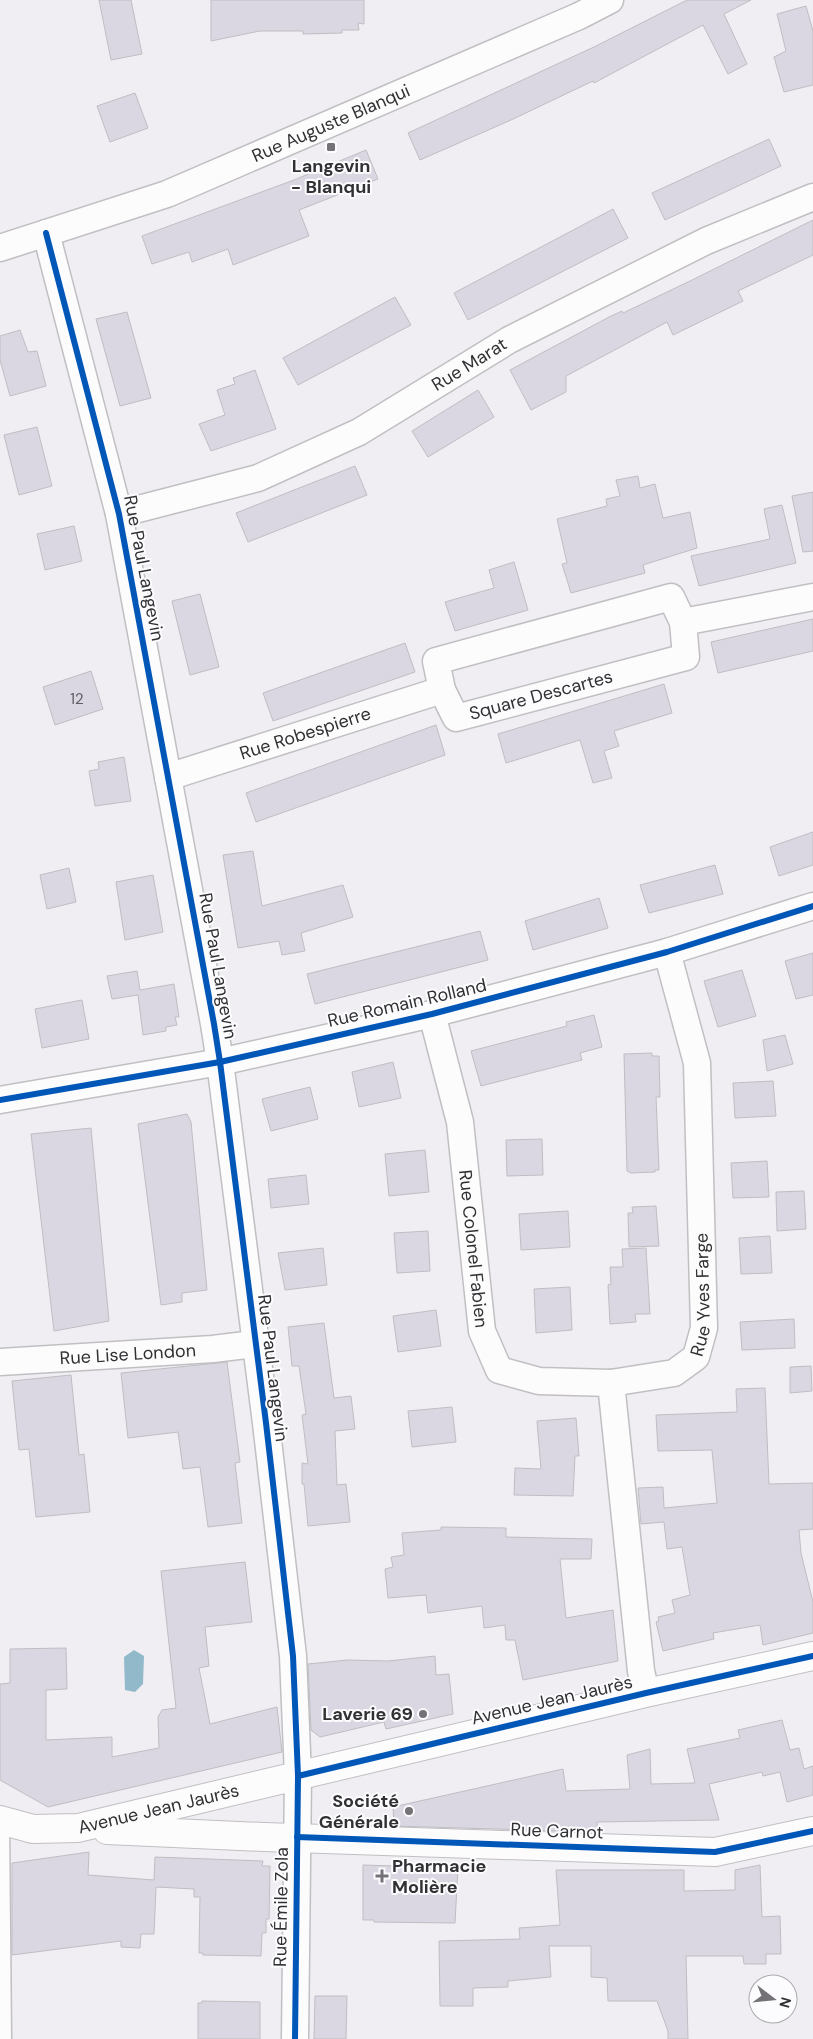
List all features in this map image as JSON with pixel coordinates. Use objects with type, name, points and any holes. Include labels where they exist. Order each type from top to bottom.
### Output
[{"type":"main road","name":"Avenue Jean Jaurès","points":[[1,1821],[33,1829],[78,1828],[646,1693],[813,1656]]},
{"type":"main road","name":"Rue Carnot","points":[[78,1828],[715,1852],[813,1831]]},
{"type":"street","name":"Rue Auguste Blanqui","points":[[0,248],[167,194],[579,16],[610,0]]},
{"type":"street","name":"Rue Marat","points":[[120,514],[258,478],[275,471],[359,432],[509,340],[706,241],[813,197]]},
{"type":"street","name":"Rue Paul Langevin","points":[[46,233],[120,514],[214,1024],[254,1344],[266,1423],[293,1656],[298,1776]]},
{"type":"street","name":"Square Descartes","points":[[671,597],[683,622],[686,657],[456,718],[442,690],[436,661],[671,597]]},
{"type":"street","points":[[683,622],[813,597]]},
{"type":"street","name":"Rue Robespierre","points":[[168,777],[442,690]]},
{"type":"street","name":"Rue Romain Rolland","points":[[0,1100],[220,1062],[432,1014],[666,952],[813,906]]},
{"type":"street","name":"Rue Yves Farge","points":[[611,1383],[674,1373],[696,1357],[704,1328],[697,1063],[666,952]]},
{"type":"street","name":"Rue Colonel Fabien","points":[[432,1014],[460,1122],[482,1331],[499,1370],[539,1381],[611,1383]]},
{"type":"street","name":"Rue Lise London","points":[[0,1362],[213,1349],[254,1344]]},
{"type":"street","points":[[611,1383],[640,1661],[646,1693]]},
{"type":"street","name":"Rue Émile Zola","points":[[295,2039],[298,1776]]},
{"type":"lane","points":[[1,1821],[5,2039]]},
{"type":"water","points":[[134,1650],[144,1656],[143,1684],[135,1692],[125,1690],[124,1657]]},
{"type":"building","points":[[99,0],[131,0],[142,54],[111,60]]},
{"type":"building","points":[[211,0],[364,0],[364,24],[358,23],[359,30],[342,30],[342,33],[303,34],[303,31],[260,31],[211,41]]},
{"type":"building","points":[[687,0],[751,0],[724,14],[747,64],[728,74],[703,25],[594,83],[593,81],[420,160],[408,133],[594,47]]},
{"type":"building","points":[[806,6],[813,31],[813,85],[784,92],[774,57],[786,51],[777,14]]},
{"type":"building","points":[[135,93],[148,128],[110,142],[97,106]]},
{"type":"building","points":[[769,139],[781,166],[665,220],[652,193]]},
{"type":"building","points":[[366,150],[378,179],[299,210],[309,236],[233,265],[228,249],[192,262],[189,252],[152,264],[142,236],[294,180]]},
{"type":"building","points":[[613,209],[628,238],[468,320],[454,293]]},
{"type":"building","points":[[813,220],[813,255],[738,291],[743,301],[673,335],[667,322],[566,376],[566,392],[531,410],[510,370],[611,316],[622,311],[623,313]]},
{"type":"building","points":[[395,297],[411,325],[298,385],[283,358]]},
{"type":"building","points":[[127,312],[151,398],[120,406],[96,319]]},
{"type":"building","points":[[20,330],[28,352],[37,351],[46,386],[10,396],[0,360],[0,336]]},
{"type":"building","points":[[255,370],[276,429],[211,451],[199,424],[225,415],[217,390],[235,384],[233,378]]},
{"type":"building","points":[[478,390],[494,417],[428,457],[412,431]]},
{"type":"building","points":[[37,427],[52,486],[19,495],[4,435]]},
{"type":"building","points":[[355,466],[367,495],[248,542],[236,513]]},
{"type":"building","points":[[638,476],[640,488],[655,484],[663,518],[690,512],[697,548],[643,565],[645,573],[571,593],[562,564],[567,563],[557,519],[607,506],[606,499],[620,496],[616,480]]},
{"type":"building","points":[[813,492],[813,551],[803,552],[792,496]]},
{"type":"building","points":[[782,505],[796,563],[699,586],[691,556],[770,539],[764,509]]},
{"type":"building","points":[[74,526],[82,561],[45,570],[37,534]]},
{"type":"building","points":[[514,562],[528,610],[455,631],[445,602],[494,588],[489,570]]},
{"type":"building","points":[[200,594],[219,667],[190,675],[172,601]]},
{"type":"building","points":[[813,619],[813,651],[718,673],[711,642]]},
{"type":"building","points":[[405,643],[415,672],[273,721],[263,693]]},
{"type":"building","points":[[91,671],[103,709],[55,725],[43,687]]},
{"type":"building","points":[[664,684],[672,713],[614,731],[619,746],[604,751],[612,778],[593,783],[580,740],[506,763],[498,734]]},
{"type":"building","points":[[436,725],[445,755],[256,822],[246,793]]},
{"type":"building","points":[[124,757],[131,801],[95,806],[89,771],[99,769],[98,762]]},
{"type":"building","points":[[813,832],[813,865],[779,876],[770,847]]},
{"type":"building","points":[[253,851],[262,906],[343,885],[353,917],[301,933],[305,951],[282,955],[279,941],[238,948],[223,855]]},
{"type":"building","points":[[715,865],[723,894],[649,913],[640,885]]},
{"type":"building","points":[[69,868],[76,902],[47,909],[40,875]]},
{"type":"building","points":[[153,875],[163,932],[125,940],[116,882]]},
{"type":"building","points":[[599,898],[608,928],[533,950],[525,921]]},
{"type":"building","points":[[480,931],[488,960],[315,1004],[307,974]]},
{"type":"building","points":[[813,953],[813,995],[796,999],[785,961]]},
{"type":"building","points":[[742,970],[756,1016],[718,1027],[704,981]]},
{"type":"building","points":[[137,971],[140,990],[174,984],[179,1017],[175,1017],[177,1025],[166,1027],[166,1031],[143,1035],[138,995],[112,999],[107,976]]},
{"type":"building","points":[[82,1000],[89,1039],[42,1048],[35,1009]]},
{"type":"building","points":[[594,1015],[602,1047],[580,1053],[582,1060],[481,1086],[471,1051],[567,1026],[566,1022]]},
{"type":"building","points":[[785,1035],[793,1064],[767,1071],[763,1040]]},
{"type":"building","points":[[652,1053],[652,1056],[659,1056],[660,1097],[656,1097],[659,1170],[655,1170],[655,1172],[631,1173],[627,1171],[624,1054]]},
{"type":"building","points":[[393,1062],[401,1098],[359,1107],[352,1072]]},
{"type":"building","points":[[773,1081],[776,1116],[735,1118],[733,1083]]},
{"type":"building","points":[[310,1087],[318,1119],[271,1131],[262,1099]]},
{"type":"building","points":[[187,1114],[191,1122],[207,1290],[182,1293],[182,1302],[161,1305],[138,1124]]},
{"type":"building","points":[[91,1128],[109,1321],[54,1331],[31,1134]]},
{"type":"building","points":[[542,1139],[543,1175],[507,1176],[506,1140]]},
{"type":"building","points":[[425,1150],[429,1192],[389,1196],[385,1154]]},
{"type":"building","points":[[767,1161],[769,1197],[733,1198],[731,1163]]},
{"type":"building","points":[[306,1175],[309,1204],[271,1208],[268,1179]]},
{"type":"building","points":[[804,1191],[806,1229],[777,1231],[776,1192]]},
{"type":"building","points":[[656,1206],[659,1246],[629,1247],[628,1213],[633,1213],[632,1207]]},
{"type":"building","points":[[568,1211],[570,1247],[521,1250],[519,1214]]},
{"type":"building","points":[[428,1231],[430,1271],[397,1273],[394,1233]]},
{"type":"building","points":[[770,1236],[772,1273],[741,1274],[739,1238]]},
{"type":"building","points":[[323,1248],[327,1285],[285,1290],[278,1253]]},
{"type":"building","points":[[646,1248],[650,1314],[635,1314],[636,1322],[610,1324],[608,1285],[611,1284],[610,1267],[623,1267],[622,1249]]},
{"type":"building","points":[[570,1287],[572,1330],[536,1333],[534,1289]]},
{"type":"building","points":[[436,1310],[441,1346],[398,1352],[393,1316]]},
{"type":"building","points":[[794,1319],[795,1348],[742,1350],[740,1322]]},
{"type":"building","points":[[324,1323],[334,1398],[351,1396],[355,1429],[335,1431],[337,1485],[346,1484],[350,1522],[308,1526],[304,1484],[302,1484],[302,1463],[308,1464],[302,1415],[306,1414],[299,1366],[292,1366],[288,1327]]},
{"type":"building","points":[[227,1362],[240,1462],[235,1463],[242,1523],[208,1527],[200,1467],[183,1469],[178,1432],[128,1438],[121,1373]]},
{"type":"building","points":[[811,1366],[812,1391],[790,1393],[790,1367]]},
{"type":"building","points":[[71,1375],[79,1455],[84,1454],[90,1512],[36,1517],[29,1449],[19,1450],[12,1381]]},
{"type":"building","points":[[765,1388],[769,1484],[813,1483],[813,1529],[799,1530],[801,1553],[813,1602],[813,1633],[763,1645],[760,1625],[713,1633],[714,1639],[663,1651],[656,1622],[659,1621],[658,1617],[675,1613],[672,1600],[690,1595],[682,1547],[667,1549],[664,1522],[641,1524],[638,1488],[663,1487],[664,1508],[717,1503],[712,1450],[658,1451],[656,1415],[737,1412],[736,1389]]},
{"type":"building","points":[[452,1407],[456,1442],[412,1447],[408,1411]]},
{"type":"building","points":[[576,1418],[579,1456],[575,1456],[573,1496],[514,1495],[515,1468],[541,1469],[537,1421]]},
{"type":"building","points":[[441,1527],[506,1528],[506,1537],[592,1539],[591,1559],[560,1559],[566,1618],[613,1610],[618,1661],[523,1680],[515,1640],[506,1640],[505,1625],[484,1628],[482,1606],[428,1613],[426,1595],[388,1598],[385,1569],[393,1567],[391,1557],[404,1555],[402,1533],[441,1530]]},
{"type":"building","points":[[245,1562],[252,1622],[205,1627],[209,1666],[199,1668],[210,1724],[277,1707],[282,1752],[48,1807],[0,1780],[0,1684],[10,1683],[10,1649],[66,1648],[67,1689],[46,1690],[46,1740],[112,1737],[112,1757],[159,1748],[158,1717],[162,1710],[176,1708],[161,1571]]},
{"type":"building","points":[[435,1656],[436,1675],[449,1674],[453,1714],[386,1729],[384,1722],[320,1737],[311,1730],[308,1664],[348,1660],[388,1661]]},
{"type":"building","points":[[782,1720],[790,1750],[799,1748],[804,1769],[813,1766],[813,1795],[787,1802],[780,1772],[763,1776],[762,1772],[709,1784],[719,1820],[597,1822],[598,1832],[394,1826],[393,1807],[563,1769],[566,1791],[630,1789],[627,1755],[650,1749],[651,1784],[695,1783],[687,1749],[740,1738],[738,1730]]},
{"type":"building","points":[[89,1852],[88,1875],[154,1880],[155,1857],[263,1861],[262,1866],[270,1866],[269,1919],[266,1919],[266,1933],[262,1933],[261,1956],[203,1955],[203,1953],[199,1953],[200,1897],[194,1897],[194,1889],[156,1887],[154,1934],[141,1934],[140,1948],[121,1947],[121,1941],[12,1955],[12,1863]]},
{"type":"building","points":[[363,1865],[458,1868],[455,1923],[374,1922],[374,1920],[363,1920]]},
{"type":"building","points":[[760,1865],[762,1917],[780,1916],[781,1954],[766,1954],[766,1964],[744,1964],[743,1956],[686,1956],[688,2039],[668,2039],[668,2031],[657,2001],[608,2001],[607,1978],[591,1977],[591,1946],[549,1946],[551,1977],[508,1981],[508,1987],[473,1988],[473,2006],[440,2006],[439,1941],[520,1939],[519,1928],[560,1925],[556,1870],[684,1870],[684,1891],[735,1890],[735,1870]]},
{"type":"building","points":[[315,1996],[347,1996],[346,2039],[314,2039]]},
{"type":"building","points":[[202,2001],[260,2002],[260,2039],[198,2039],[198,2003],[202,2003]]},
{"type":"cycle path","points":[[46,233],[119,514],[220,1062],[266,1423],[293,1656],[298,1776],[295,2039]]},
{"type":"cycle path","points":[[0,1100],[220,1062],[432,1014],[667,952],[813,906]]},
{"type":"cycle path","points":[[298,1776],[646,1693],[813,1656]]},
{"type":"cycle path","points":[[297,1837],[715,1852],[813,1831]]},
{"type":"place","name":"Langevin - Blanqui","points":[[331,147]]},
{"type":"place","name":"Laverie 69","points":[[423,1714]]},
{"type":"place","name":"Société Générale","points":[[409,1811]]},
{"type":"place","name":"Pharmacie Molière","points":[[382,1876]]}]
